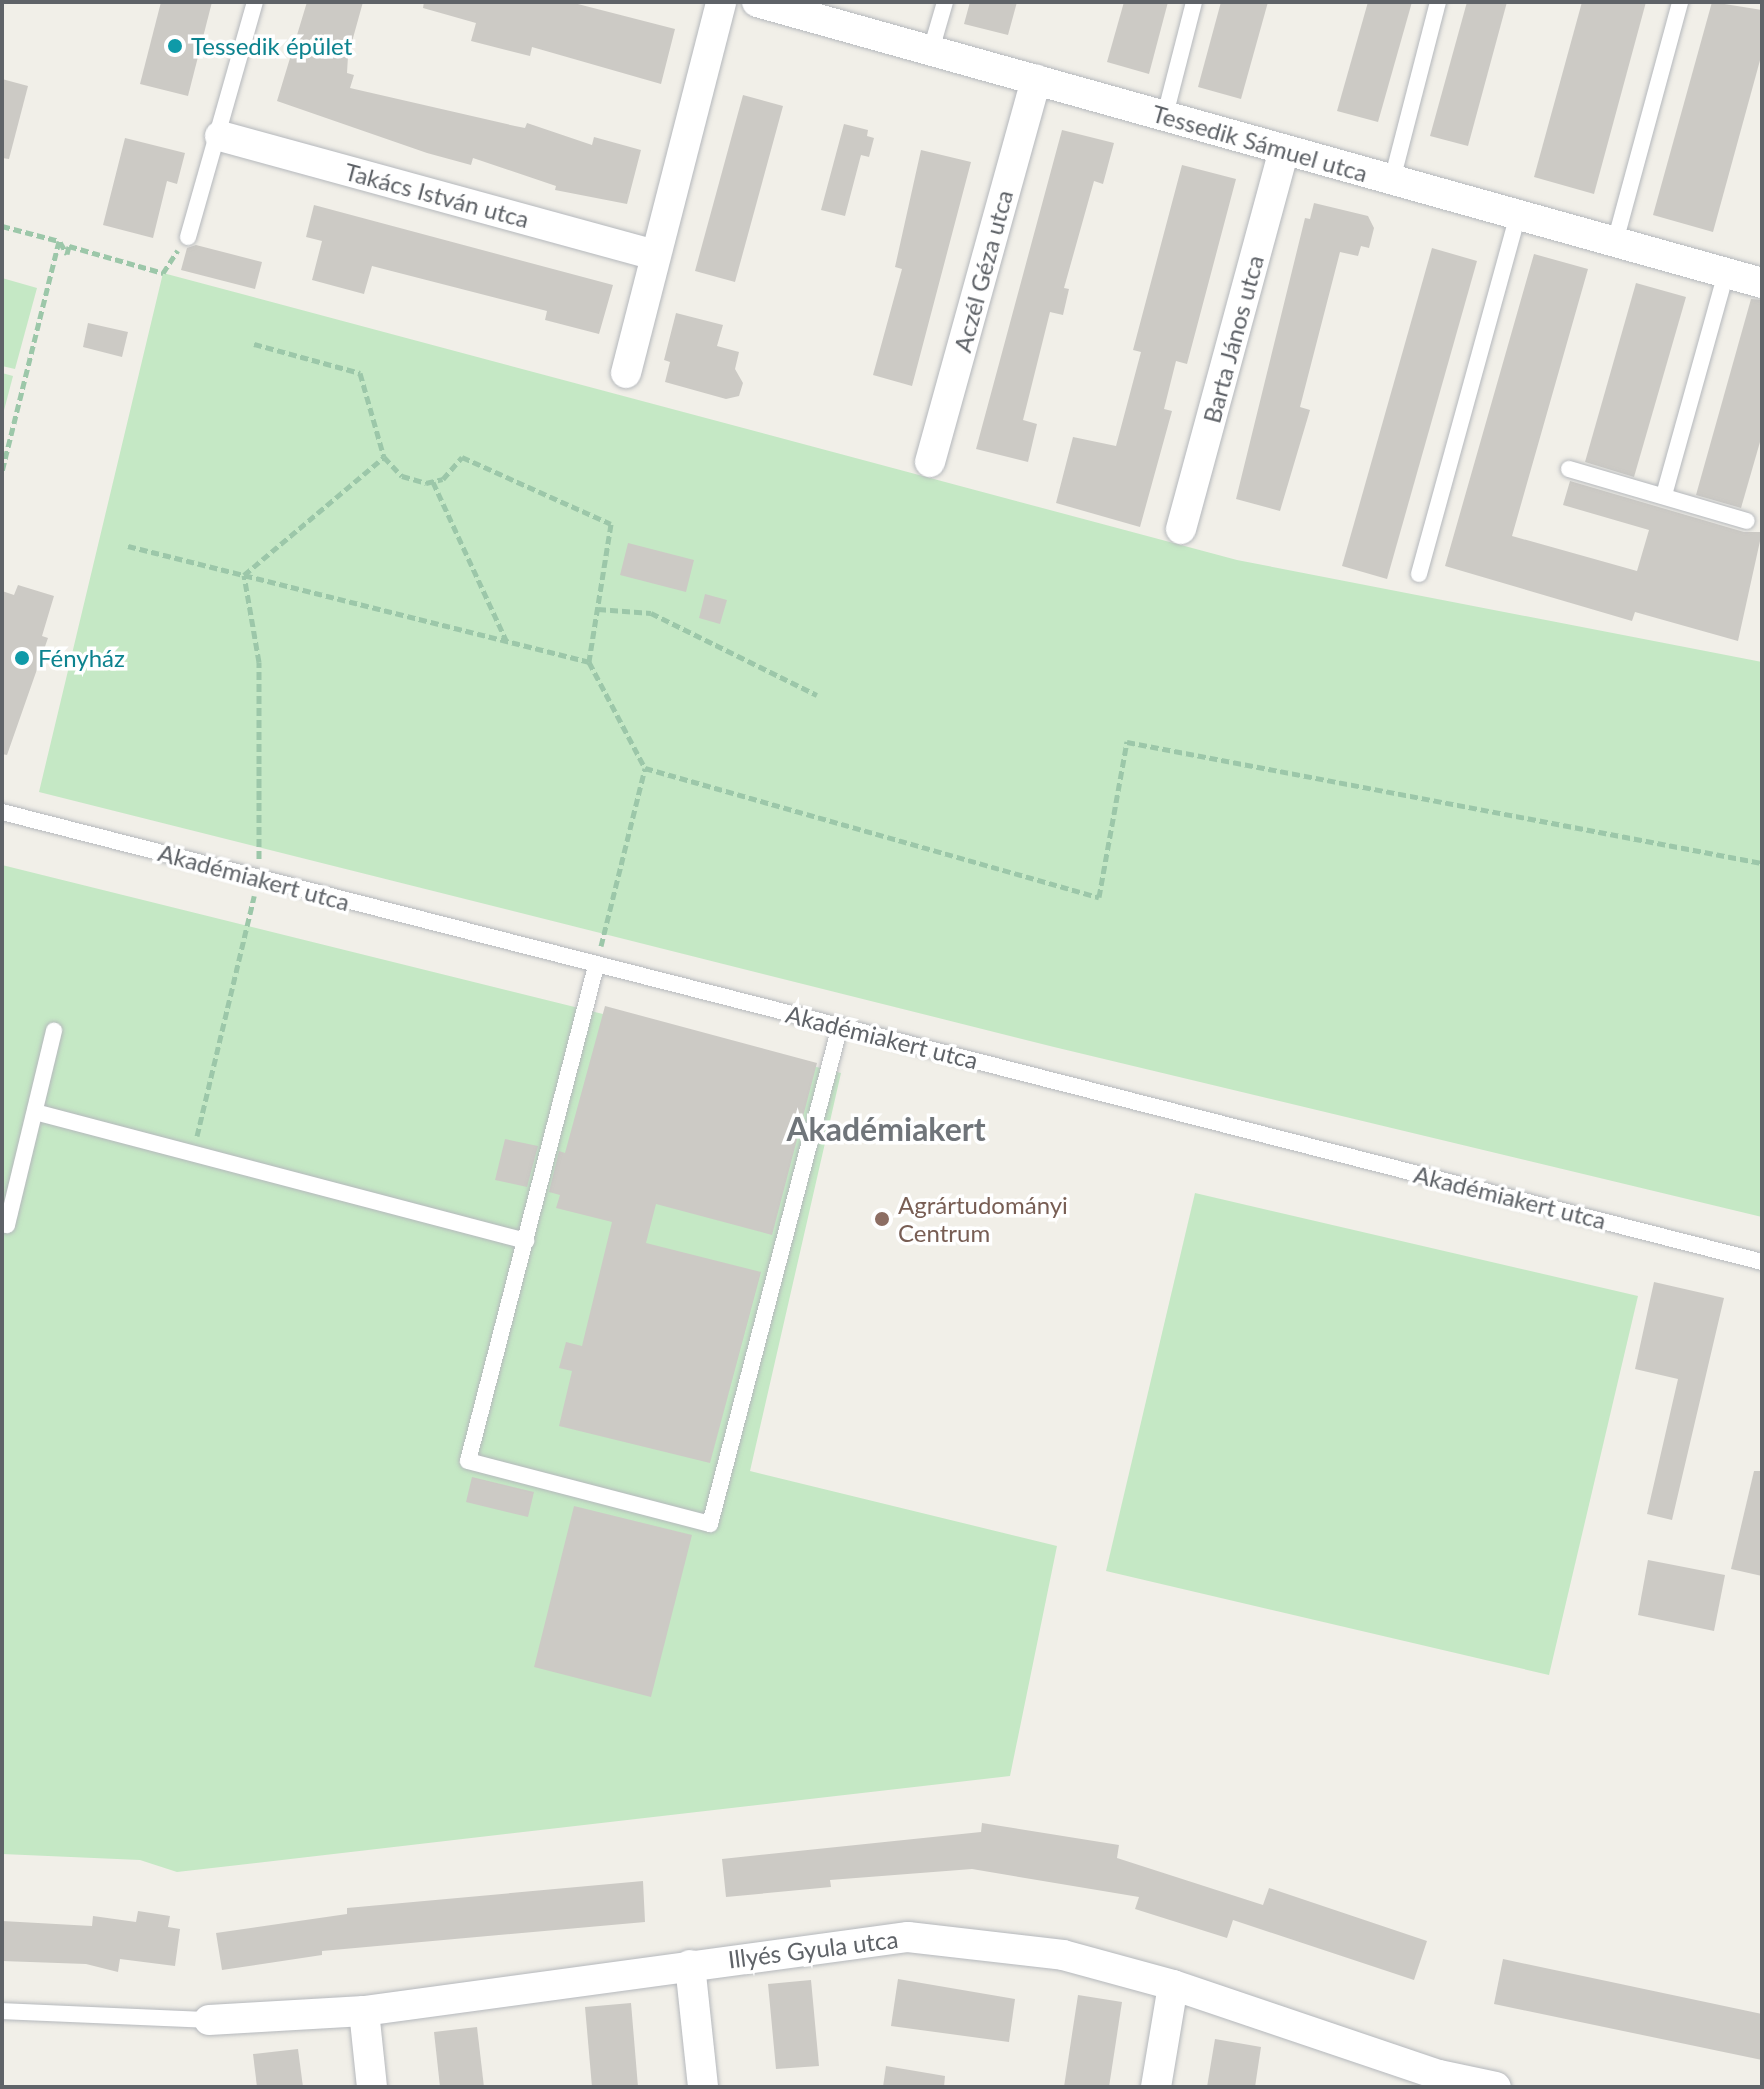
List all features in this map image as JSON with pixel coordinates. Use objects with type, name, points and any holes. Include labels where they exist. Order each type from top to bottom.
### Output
[{"type":"street","points":[[626,373],[721,2]]},
{"type":"street","name":"Tessedik Sámuel utca","points":[[757,2],[1762,283]]},
{"type":"street","name":"Aczél Géza utca","points":[[930,462],[1036,79]]},
{"type":"street","name":"Takács István utca","points":[[220,136],[654,255]]},
{"type":"street","name":"Barta János utca","points":[[1181,529],[1284,150]]},
{"type":"street","name":"Illyés Gyula utca","points":[[209,2020],[364,2011],[908,1937],[1063,1955],[1173,1985],[1438,2081],[1496,2087]]},
{"type":"street","points":[[690,1965],[703,2087]]},
{"type":"street","points":[[1156,2087],[1173,1985]]},
{"type":"street","points":[[364,2011],[372,2087]]},
{"type":"lane","points":[[188,237],[220,136],[255,2]]},
{"type":"lane","points":[[931,50],[945,2]]},
{"type":"lane","points":[[1165,115],[1194,2]]},
{"type":"lane","points":[[1392,180],[1438,2]]},
{"type":"lane","points":[[1615,242],[1680,2]]},
{"type":"lane","points":[[1419,574],[1518,215]]},
{"type":"lane","points":[[1664,495],[1726,273]]},
{"type":"lane","points":[[1569,469],[1747,521]]},
{"type":"lane","name":"Akadémiakert utca","points":[[2,812],[1762,1262]]},
{"type":"lane","points":[[596,966],[468,1461],[710,1524],[840,1026]]},
{"type":"lane","points":[[2,1224],[7,1225],[54,1031]]},
{"type":"lane","points":[[35,1112],[526,1241]]},
{"type":"lane","points":[[2,2011],[209,2020]]},
{"type":"path","points":[[2,226],[59,241],[67,254],[69,246],[163,273],[188,237]]},
{"type":"path","points":[[2,472],[59,241]]},
{"type":"path","points":[[254,344],[360,373],[384,457],[412,482],[443,479],[462,457],[611,524],[589,662],[645,768],[596,966]]},
{"type":"path","points":[[244,575],[384,457]]},
{"type":"path","points":[[433,482],[506,640]]},
{"type":"path","points":[[128,546],[589,662]]},
{"type":"path","points":[[193,1153],[258,878],[262,778],[259,662],[244,575]]},
{"type":"path","points":[[598,609],[651,613],[817,695]]},
{"type":"path","points":[[645,768],[1099,897],[1127,742],[1762,863]]},
{"type":"green space","points":[[163,273],[1237,560],[1762,662],[1762,1217],[1054,1047],[39,792]]},
{"type":"green space","points":[[2,278],[37,288],[15,369],[2,366]]},
{"type":"green space","points":[[2,373],[13,376],[2,418]]},
{"type":"green space","points":[[2,865],[841,1073],[750,1471],[1057,1546],[1010,1776],[177,1872],[140,1860],[2,1854]]},
{"type":"green space","points":[[1195,1193],[1638,1296],[1549,1675],[1106,1571]]},
{"type":"building","name":"Tessedik épület","points":[[161,2],[212,2],[188,96],[140,84]]},
{"type":"building","points":[[307,2],[363,2],[348,56],[347,73],[354,75],[350,88],[525,128],[527,123],[592,145],[594,137],[641,150],[627,204],[555,190],[556,186],[473,158],[471,165],[427,153],[277,101]]},
{"type":"building","points":[[424,2],[570,2],[675,29],[661,84],[532,47],[530,56],[471,41],[476,23],[423,8]]},
{"type":"building","points":[[970,2],[1017,2],[1008,35],[964,24]]},
{"type":"building","points":[[1124,2],[1168,2],[1149,74],[1107,62]]},
{"type":"building","points":[[1221,2],[1268,2],[1241,99],[1198,87]]},
{"type":"building","points":[[1368,2],[1412,2],[1378,122],[1337,111]]},
{"type":"building","points":[[1467,2],[1507,2],[1468,146],[1430,136]]},
{"type":"building","points":[[1582,2],[1646,2],[1594,194],[1534,177]]},
{"type":"building","points":[[1712,2],[1762,10],[1762,53],[1713,232],[1653,215]]},
{"type":"building","points":[[2,79],[28,86],[9,159],[2,158]]},
{"type":"building","points":[[743,95],[783,106],[735,282],[695,271]]},
{"type":"building","points":[[844,124],[868,130],[867,136],[874,138],[869,157],[861,155],[845,216],[821,210]]},
{"type":"building","points":[[1062,130],[1114,143],[1103,184],[1094,181],[1064,288],[1069,289],[1063,315],[1050,312],[1023,420],[1037,424],[1028,462],[976,449]]},
{"type":"building","points":[[125,138],[185,153],[177,184],[167,181],[153,238],[103,225]]},
{"type":"building","points":[[921,150],[971,162],[912,386],[873,375],[902,269],[895,267]]},
{"type":"building","points":[[1182,165],[1236,179],[1187,364],[1176,361],[1164,409],[1172,411],[1140,527],[1056,503],[1073,437],[1116,446],[1141,352],[1133,350]]},
{"type":"building","points":[[1314,203],[1368,216],[1374,228],[1369,248],[1361,246],[1358,256],[1340,252],[1300,407],[1310,410],[1280,511],[1236,499],[1305,218],[1310,219]]},
{"type":"building","points":[[314,205],[613,285],[599,334],[545,320],[547,311],[372,266],[364,294],[312,280],[322,241],[306,237]]},
{"type":"building","points":[[196,245],[262,262],[255,289],[181,270],[187,248]]},
{"type":"building","points":[[1432,248],[1477,261],[1387,579],[1342,566]]},
{"type":"building","points":[[1534,254],[1588,269],[1512,536],[1637,571],[1649,530],[1563,505],[1570,481],[1744,532],[1762,532],[1738,641],[1635,612],[1632,621],[1445,566]]},
{"type":"building","points":[[1636,283],[1686,297],[1634,477],[1585,462]]},
{"type":"building","points":[[1751,299],[1762,300],[1762,435],[1741,508],[1696,495]]},
{"type":"building","points":[[676,313],[723,325],[717,346],[739,352],[735,369],[743,383],[739,396],[726,399],[665,382],[670,362],[664,360]]},
{"type":"building","points":[[88,323],[128,332],[122,357],[83,347]]},
{"type":"building","points":[[628,543],[694,560],[686,592],[620,575]]},
{"type":"building","name":"Fényház","points":[[18,585],[54,596],[42,636],[48,638],[7,755],[2,754],[2,591],[14,595]]},
{"type":"building","points":[[705,594],[727,600],[720,624],[699,618]]},
{"type":"building","points":[[605,1006],[817,1063],[772,1235],[656,1204],[646,1243],[761,1272],[710,1463],[559,1426],[572,1371],[559,1368],[566,1342],[582,1346],[612,1222],[556,1208],[560,1195],[549,1192],[559,1151],[565,1153]]},
{"type":"building","points":[[505,1139],[538,1146],[527,1187],[495,1180]]},
{"type":"building","points":[[1654,1282],[1724,1298],[1672,1520],[1647,1514],[1678,1379],[1635,1369]]},
{"type":"building","points":[[1754,1471],[1762,1471],[1762,1576],[1731,1569]]},
{"type":"building","points":[[472,1477],[534,1492],[528,1517],[466,1502]]},
{"type":"building","points":[[574,1506],[692,1535],[651,1697],[534,1667]]},
{"type":"building","points":[[1648,1560],[1725,1575],[1714,1631],[1638,1615]]},
{"type":"building","points":[[982,1823],[1119,1845],[1117,1858],[1263,1905],[1269,1888],[1427,1941],[1414,1980],[1233,1920],[1227,1938],[1135,1909],[1139,1897],[972,1869],[830,1880],[831,1887],[726,1897],[722,1859],[981,1832]]},
{"type":"building","points":[[643,1881],[645,1922],[322,1951],[322,1955],[222,1970],[216,1933],[347,1914],[347,1908]]},
{"type":"building","points":[[138,1911],[170,1916],[168,1927],[180,1929],[175,1966],[120,1959],[118,1972],[86,1964],[2,1961],[2,1921],[92,1926],[93,1916],[136,1922]]},
{"type":"building","points":[[1503,1959],[1762,2014],[1762,2060],[1494,2004]]},
{"type":"building","points":[[898,1979],[1015,1999],[1009,2042],[891,2026]]},
{"type":"building","points":[[811,1980],[819,2066],[776,2069],[768,1984]]},
{"type":"building","points":[[1078,1995],[1122,2002],[1109,2087],[1064,2087]]},
{"type":"building","points":[[631,2003],[638,2087],[592,2087],[585,2007]]},
{"type":"building","points":[[477,2027],[484,2087],[440,2087],[434,2032]]},
{"type":"building","points":[[1215,2039],[1261,2047],[1255,2087],[1207,2087]]},
{"type":"building","points":[[298,2049],[303,2087],[257,2087],[253,2054]]},
{"type":"building","points":[[886,2066],[945,2076],[944,2087],[883,2087]]},
{"type":"place","name":"Tessedik épület","points":[[175,46]]},
{"type":"place","name":"Fényház","points":[[22,658]]},
{"type":"place","name":"Agrártudományi Centrum","points":[[882,1219]]},
{"type":"district","name":"Akadémiakert","points":[[886,1129]]}]
